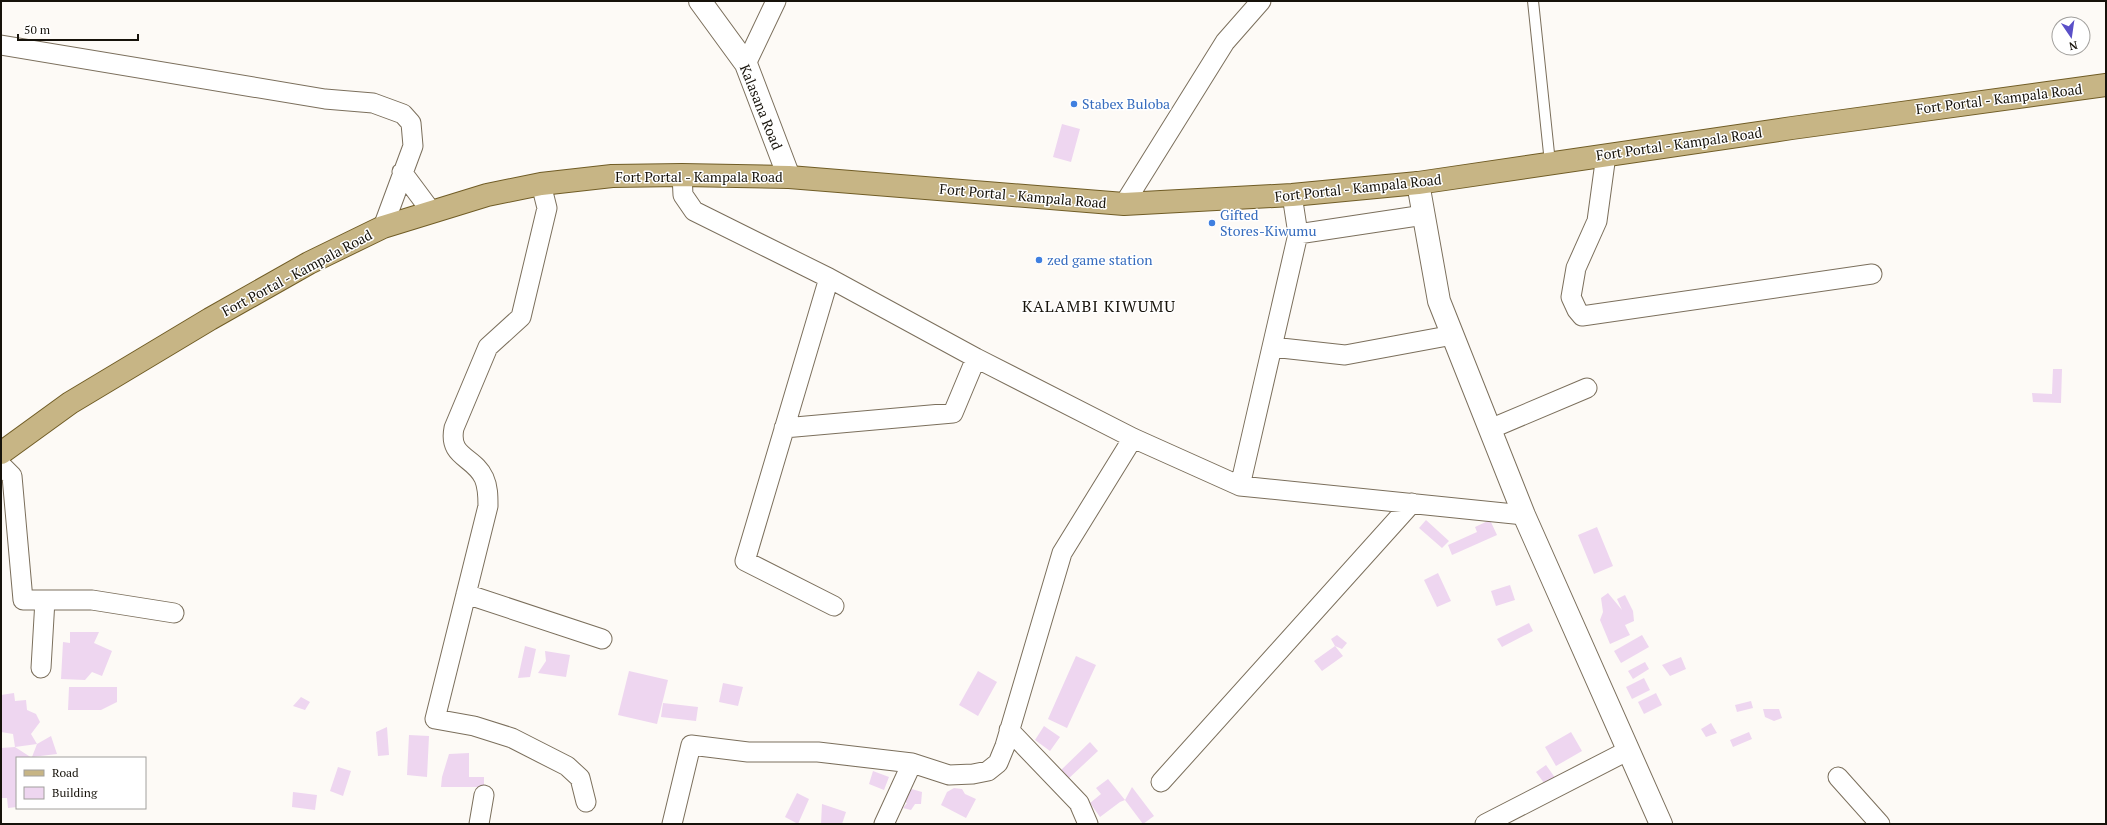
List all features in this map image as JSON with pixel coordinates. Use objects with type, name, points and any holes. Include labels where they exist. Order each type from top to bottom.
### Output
[{"type":"main road","name":"Fort Portal - Kampala Road","points":[[1,453],[70,403],[204,323],[310,263],[383,227],[487,195],[541,184],[612,176],[682,175],[789,177],[1124,204],[1292,195],[1418,183],[1807,125],[2106,85]]},
{"type":"street","name":"Kalasana Road","points":[[700,1],[746,64],[789,177]]},
{"type":"street","points":[[746,64],[776,1]]},
{"type":"street","points":[[1124,204],[1225,42],[1262,1]]},
{"type":"street","points":[[1,45],[325,99],[373,103],[403,114],[411,123],[412,146],[383,227]]},
{"type":"street","points":[[1606,155],[1597,221],[1576,268],[1571,297],[1576,310],[1582,316],[1872,274]]},
{"type":"street","points":[[402,172],[431,211]]},
{"type":"street","points":[[682,175],[683,195],[694,211],[829,278],[976,358],[1133,438],[1240,486],[1524,515]]},
{"type":"street","points":[[1418,183],[1439,301],[1524,515],[1661,824]]},
{"type":"street","points":[[541,184],[547,208],[521,317],[488,347],[454,428],[452,439],[454,446],[479,470],[484,478],[488,490],[488,506],[435,719],[474,726],[512,738],[567,766],[580,778],[586,802]]},
{"type":"street","points":[[1240,486],[1298,234],[1292,195]]},
{"type":"street","points":[[1298,234],[1424,215]]},
{"type":"street","points":[[829,278],[745,562],[834,606]]},
{"type":"street","points":[[1272,346],[1345,355],[1453,335]]},
{"type":"street","points":[[784,428],[953,413],[976,358]]},
{"type":"street","points":[[1490,429],[1587,388]]},
{"type":"street","points":[[672,824],[691,745],[748,752],[818,752],[912,763],[949,775],[973,774],[988,771],[998,763],[1010,730],[1062,553],[1133,438]]},
{"type":"street","points":[[1,465],[12,476],[23,600],[92,600],[174,612]]},
{"type":"street","points":[[1161,782],[1412,504]]},
{"type":"street","points":[[466,594],[602,639]]},
{"type":"street","points":[[41,668],[45,600]]},
{"type":"street","points":[[1010,730],[1079,803],[1088,824]]},
{"type":"street","points":[[1485,824],[1508,819],[1629,750]]},
{"type":"street","points":[[884,824],[912,763]]},
{"type":"street","points":[[1838,777],[1880,824]]},
{"type":"street","points":[[479,824],[484,795]]},
{"type":"lane","points":[[1534,1],[1550,163]]},
{"type":"building","points":[[1062,124],[1080,129],[1071,162],[1053,157]]},
{"type":"building","points":[[2053,369],[2062,369],[2061,403],[2033,402],[2032,393],[2052,394]]},
{"type":"building","points":[[1426,520],[1449,541],[1442,548],[1419,528]]},
{"type":"building","points":[[1490,520],[1497,535],[1452,555],[1448,545],[1477,532],[1475,527]]},
{"type":"building","points":[[1597,527],[1613,566],[1594,574],[1578,535]]},
{"type":"building","points":[[1438,573],[1451,601],[1437,607],[1424,580]]},
{"type":"building","points":[[1510,585],[1515,600],[1496,606],[1491,591]]},
{"type":"building","points":[[1608,593],[1622,610],[1617,599],[1625,595],[1633,611],[1634,621],[1625,625],[1630,635],[1610,644],[1600,620],[1603,612],[1601,598]]},
{"type":"building","points":[[1529,623],[1533,631],[1502,647],[1497,639]]},
{"type":"building","points":[[70,632],[99,632],[94,643],[112,651],[102,676],[92,672],[85,680],[61,679],[63,642],[70,643]]},
{"type":"building","points":[[1337,635],[1347,643],[1342,649],[1335,646],[1331,639]]},
{"type":"building","points":[[1642,635],[1649,647],[1621,663],[1614,651]]},
{"type":"building","points":[[525,646],[536,649],[530,677],[518,678]]},
{"type":"building","points":[[1335,646],[1343,656],[1322,671],[1314,661]]},
{"type":"building","points":[[545,651],[570,655],[566,677],[538,673],[546,661]]},
{"type":"building","points":[[1076,656],[1096,665],[1067,728],[1048,719]]},
{"type":"building","points":[[1681,657],[1686,669],[1670,676],[1662,665]]},
{"type":"building","points":[[1645,662],[1649,669],[1633,679],[1628,671]]},
{"type":"building","points":[[629,671],[668,680],[657,724],[618,715]]},
{"type":"building","points":[[978,671],[997,682],[978,716],[959,705]]},
{"type":"building","points":[[1644,678],[1650,690],[1632,699],[1626,687]]},
{"type":"building","points":[[723,683],[743,687],[738,706],[719,702]]},
{"type":"building","points":[[69,687],[117,687],[117,702],[101,710],[68,710]]},
{"type":"building","points":[[14,693],[15,701],[26,700],[27,710],[36,714],[40,722],[31,734],[37,744],[15,747],[13,734],[1,732],[1,695]]},
{"type":"building","points":[[1656,693],[1662,705],[1644,714],[1638,702]]},
{"type":"building","points":[[301,697],[310,702],[305,710],[293,706]]},
{"type":"building","points":[[1751,701],[1753,708],[1737,712],[1735,705]]},
{"type":"building","points":[[663,703],[698,707],[696,721],[661,717]]},
{"type":"building","points":[[1763,709],[1779,709],[1782,718],[1774,721],[1765,717]]},
{"type":"building","points":[[1711,723],[1717,733],[1706,737],[1701,729]]},
{"type":"building","points":[[1044,726],[1060,737],[1050,751],[1035,740]]},
{"type":"building","points":[[387,727],[389,755],[378,756],[376,732]]},
{"type":"building","points":[[1571,732],[1582,751],[1556,766],[1545,747]]},
{"type":"building","points":[[1749,732],[1752,739],[1733,747],[1730,740]]},
{"type":"building","points":[[409,735],[429,736],[427,777],[407,775]]},
{"type":"building","points":[[51,736],[57,754],[32,757],[37,744]]},
{"type":"building","points":[[1090,742],[1098,751],[1067,780],[1059,772]]},
{"type":"building","points":[[15,747],[30,757],[16,757],[16,807],[8,808],[7,798],[1,798],[1,748]]},
{"type":"building","points":[[469,753],[469,777],[484,777],[484,787],[441,787],[442,777],[449,754]]},
{"type":"building","points":[[1546,765],[1556,779],[1544,783],[1536,772]]},
{"type":"building","points":[[338,767],[351,771],[343,796],[330,791]]},
{"type":"building","points":[[873,771],[889,777],[884,790],[869,784]]},
{"type":"building","points":[[1108,779],[1125,800],[1100,817],[1090,803],[1101,794],[1096,788]]},
{"type":"building","points":[[1132,787],[1154,816],[1143,824],[1125,800]]},
{"type":"building","points":[[908,788],[922,792],[921,804],[915,804],[911,810],[903,808],[907,803],[898,799]]},
{"type":"building","points":[[954,788],[962,789],[965,794],[976,799],[966,818],[941,805],[947,792]]},
{"type":"building","points":[[293,792],[317,795],[315,810],[292,807]]},
{"type":"building","points":[[797,793],[809,799],[798,824],[785,817]]},
{"type":"building","points":[[822,804],[846,812],[842,824],[821,824]]},
{"type":"place","name":"Stabex Buloba","points":[[1074,104]]},
{"type":"place","name":"Gifted Stores-Kiwumu","points":[[1212,223]]},
{"type":"place","name":"zed game station","points":[[1039,260]]},
{"type":"district","name":"KALAMBI KIWUMU","points":[[1099,306]]}]
